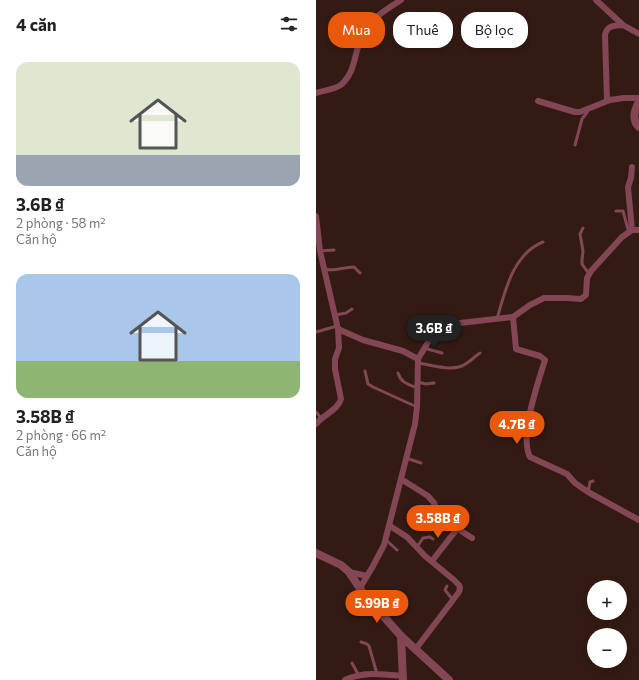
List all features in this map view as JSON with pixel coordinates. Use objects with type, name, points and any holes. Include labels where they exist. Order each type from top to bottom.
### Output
[{"type":"street","points":[[316,93],[336,88],[342,84],[353,68],[359,43],[369,25],[386,8],[401,0]]},
{"type":"street","points":[[596,0],[622,25],[639,34]]},
{"type":"street","points":[[607,101],[605,35],[606,30],[609,27],[622,25]]},
{"type":"street","points":[[538,101],[575,112],[584,111],[607,101],[623,98],[639,98]]},
{"type":"street","points":[[639,101],[634,116],[639,127]]},
{"type":"street","points":[[360,588],[379,556],[386,540],[415,424],[418,361],[433,334],[439,329],[449,325],[513,317],[530,305],[544,298],[581,299],[585,297],[588,274],[622,237],[633,231],[628,187],[632,167]]},
{"type":"street","points":[[316,216],[320,251],[337,327],[339,348],[335,359],[335,369],[341,399],[337,406],[321,418],[316,424]]},
{"type":"street","points":[[513,317],[516,350],[540,356],[545,360],[529,418],[526,435],[527,451],[530,457],[567,474],[575,483],[588,492],[639,520]]},
{"type":"street","points":[[337,327],[364,340],[403,351],[418,361]]},
{"type":"street","points":[[401,478],[428,496],[434,503],[438,512],[472,538]]},
{"type":"street","points":[[390,526],[407,537],[425,556],[459,585],[458,592],[453,600],[413,648],[402,654]]},
{"type":"street","points":[[432,561],[457,528]]},
{"type":"street","points":[[316,553],[341,565],[349,572],[360,588],[401,636],[448,680]]},
{"type":"street","points":[[349,572],[367,576]]},
{"type":"street","points":[[345,680],[359,676],[377,674],[403,678],[401,636]]},
{"type":"lane","points":[[575,145],[582,119],[589,109]]},
{"type":"lane","points":[[616,211],[623,211],[633,231]]},
{"type":"lane","points":[[583,228],[580,234],[583,251],[582,264],[588,274]]},
{"type":"lane","points":[[497,319],[503,299],[520,259],[543,242]]},
{"type":"lane","points":[[320,251],[334,250]]},
{"type":"lane","points":[[324,269],[333,271],[346,267],[354,267],[360,273]]},
{"type":"lane","points":[[334,314],[346,313],[352,309]]},
{"type":"lane","points":[[316,332],[337,327]]},
{"type":"lane","points":[[424,348],[442,353]]},
{"type":"lane","points":[[418,361],[449,368],[457,368],[466,364],[480,353]]},
{"type":"lane","points":[[365,371],[368,384],[417,407]]},
{"type":"lane","points":[[398,373],[400,379],[404,382],[417,385],[434,383]]},
{"type":"lane","points":[[316,412],[321,418]]},
{"type":"lane","points":[[406,458],[421,463]]},
{"type":"lane","points":[[588,492],[590,482],[593,481]]},
{"type":"lane","points":[[417,547],[423,538],[426,537],[433,539]]},
{"type":"lane","points":[[386,540],[397,550]]},
{"type":"lane","points":[[447,586],[445,590],[453,600]]},
{"type":"lane","points":[[361,642],[369,646],[377,674]]},
{"type":"lane","points":[[352,663],[359,676]]}]
